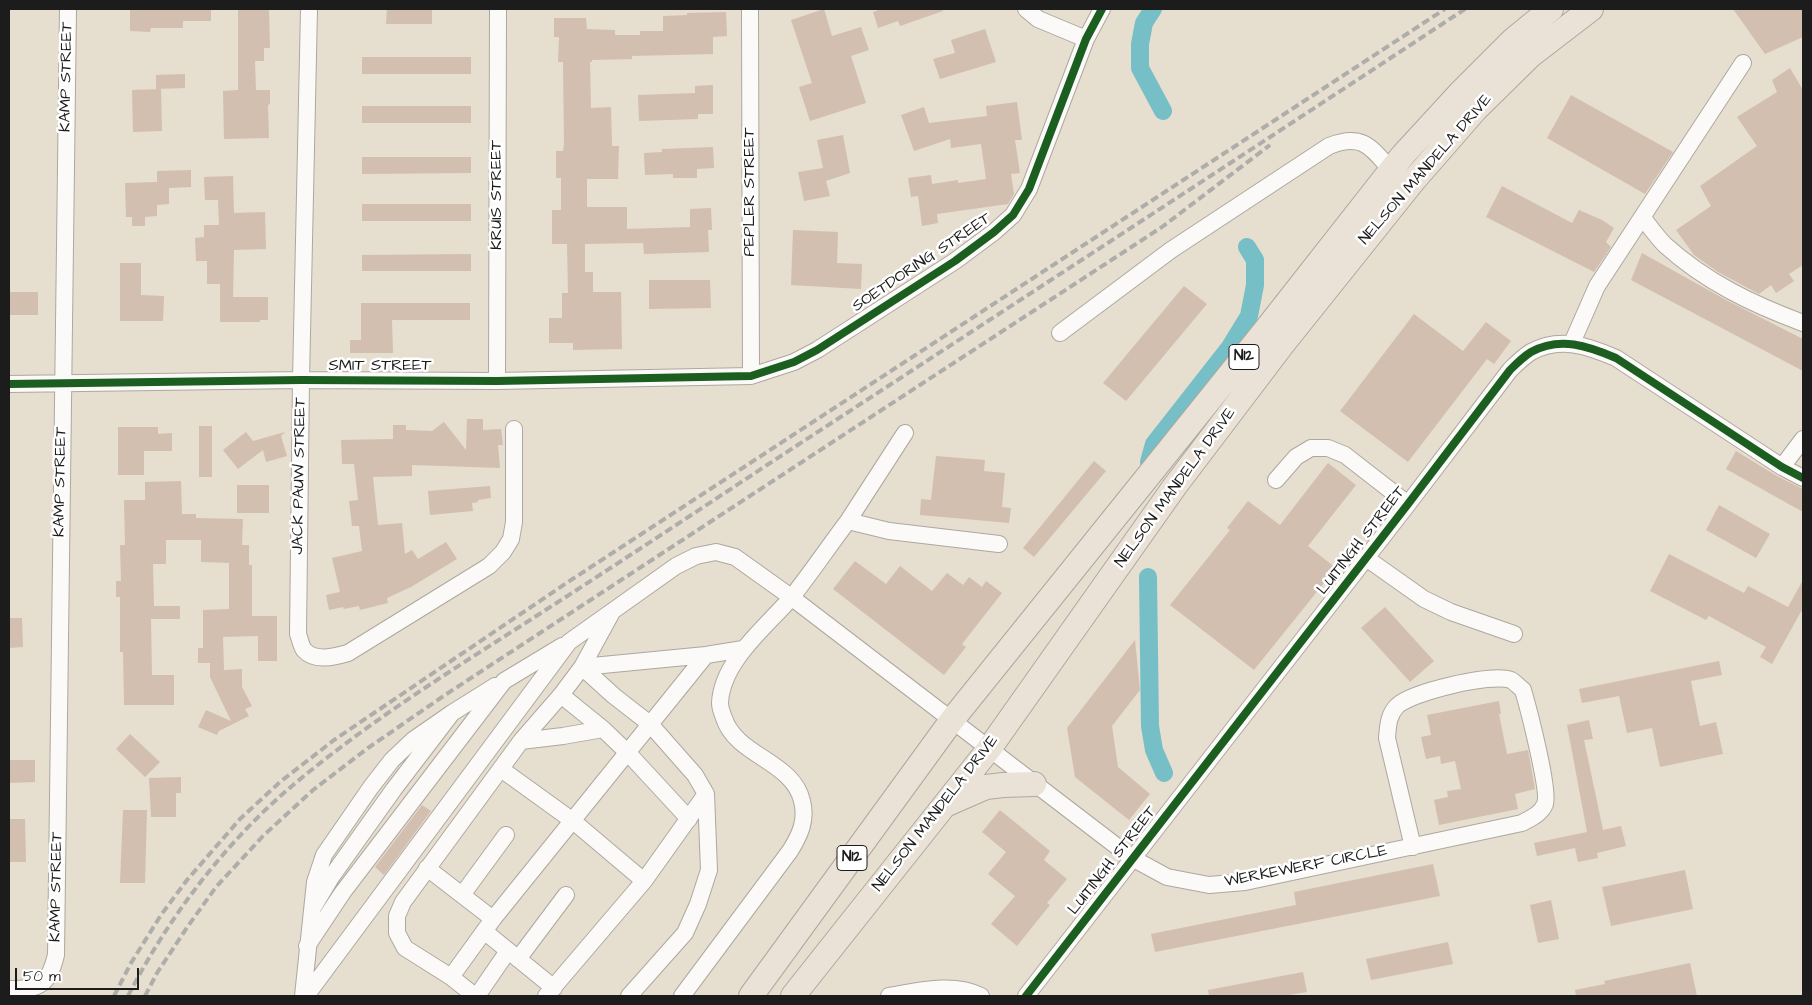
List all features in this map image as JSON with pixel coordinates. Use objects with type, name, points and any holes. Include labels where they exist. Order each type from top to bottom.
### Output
[{"type":"highway","name":"NELSON MANDELA DRIVE","points":[[751,996],[952,720],[1268,327],[1403,155],[1460,93],[1513,40],[1551,9]]},
{"type":"highway","name":"NELSON MANDELA DRIVE","points":[[793,996],[989,749],[1175,486],[1282,345],[1414,180],[1475,110],[1524,62],[1563,29],[1591,9]]},
{"type":"highway","points":[[944,805],[986,787],[1003,784],[1034,784]]},
{"type":"street","name":"KAMP STREET","points":[[9,990],[30,990],[43,983],[52,970],[56,955],[68,9]]},
{"type":"street","name":"JACK PAUW STREET","points":[[309,9],[298,634],[304,649],[314,656],[330,658],[348,653],[489,566],[503,552],[511,539],[514,522],[514,429]]},
{"type":"street","name":"KRUIS STREET","points":[[497,381],[498,9]]},
{"type":"street","name":"PEPLER STREET","points":[[750,9],[751,376]]},
{"type":"street","points":[[1026,9],[1038,18],[1086,39]]},
{"type":"street","name":"SOETDORING STREET","points":[[751,376],[794,362],[817,350],[955,261],[994,232],[1012,215],[1029,189],[1086,39],[1102,9]]},
{"type":"street","points":[[1572,343],[1597,286],[1743,63]]},
{"type":"street","points":[[1060,333],[1171,250],[1329,146],[1344,140],[1360,142],[1372,148],[1391,170]]},
{"type":"street","points":[[1643,218],[1664,244],[1727,290],[1766,309],[1803,322]]},
{"type":"street","name":"LUITINGH STREET","points":[[1026,996],[1510,370],[1530,352],[1551,344],[1572,343],[1593,348],[1616,358],[1782,467],[1803,478]]},
{"type":"street","name":"SMIT STREET","points":[[9,384],[301,380],[497,381],[751,376]]},
{"type":"street","points":[[682,996],[790,851],[800,835],[805,812],[800,791],[786,774],[740,741],[726,726],[720,704],[724,682],[743,649],[791,597],[848,521],[905,433]]},
{"type":"street","points":[[1782,467],[1803,439]]},
{"type":"street","points":[[1276,480],[1296,457],[1311,448],[1328,448],[1345,455],[1408,504]]},
{"type":"street","points":[[848,521],[889,531],[999,544]]},
{"type":"street","name":"WERKEWERF CIRCLE","points":[[569,642],[676,566],[696,556],[716,552],[735,558],[791,597],[1132,858],[1167,877],[1209,885],[1245,882],[1413,847],[1522,823],[1538,814],[1546,802],[1545,786],[1523,690],[1512,680],[1495,678],[1475,681],[1414,695],[1397,706],[1388,720],[1387,738],[1390,756],[1413,847]]},
{"type":"street","points":[[1366,558],[1424,599],[1451,612],[1514,634]]},
{"type":"street","points":[[566,895],[476,996],[451,977],[405,948],[397,934],[397,916],[403,902],[521,741],[561,695],[582,667],[613,610]]},
{"type":"street","points":[[304,996],[310,912],[332,876],[452,713],[569,642]]},
{"type":"street","points":[[304,996],[569,642]]},
{"type":"street","points":[[582,667],[743,649]]},
{"type":"street","points":[[451,977],[488,925],[706,654]]},
{"type":"street","points":[[582,667],[614,696],[650,724],[695,775],[706,794],[709,870],[698,904],[685,933],[629,996]]},
{"type":"street","points":[[307,946],[342,892],[504,681]]},
{"type":"street","points":[[561,695],[603,729],[628,753],[688,819]]},
{"type":"street","points":[[521,741],[603,729]]},
{"type":"street","points":[[501,769],[573,821],[644,881]]},
{"type":"street","points":[[427,868],[462,895],[513,955],[550,992],[644,881],[706,794]]},
{"type":"street","points":[[462,895],[506,836]]},
{"type":"street","points":[[888,996],[950,988],[971,991],[981,996]]},
{"type":"building","points":[[130,9],[211,9],[211,21],[183,21],[183,28],[151,28],[150,32],[130,31]]},
{"type":"building","points":[[238,9],[269,10],[270,48],[264,48],[264,61],[255,61],[256,90],[270,90],[270,104],[268,105],[269,138],[224,139],[223,91],[238,90]]},
{"type":"building","points":[[387,9],[432,9],[432,24],[386,24]]},
{"type":"building","points":[[824,9],[832,36],[861,27],[869,50],[851,56],[866,103],[810,121],[799,87],[812,83],[791,20]]},
{"type":"building","points":[[881,9],[943,9],[943,11],[900,26],[898,21],[878,28],[873,12]]},
{"type":"building","points":[[1733,9],[1803,9],[1803,37],[1765,54]]},
{"type":"building","points":[[726,12],[727,36],[713,37],[713,54],[632,56],[632,59],[592,60],[590,62],[591,108],[611,107],[612,146],[619,146],[618,179],[587,179],[587,207],[627,207],[627,229],[690,227],[690,209],[711,208],[712,230],[708,230],[709,252],[644,254],[643,243],[585,244],[585,272],[593,272],[593,292],[621,292],[622,349],[573,350],[573,343],[549,343],[549,318],[562,318],[562,293],[568,293],[567,244],[552,244],[552,210],[561,210],[561,178],[556,178],[556,151],[563,151],[564,145],[563,62],[558,62],[559,37],[554,37],[554,18],[586,18],[587,29],[615,30],[615,35],[640,35],[640,31],[663,31],[663,16]]},
{"type":"building","points":[[985,29],[996,62],[940,79],[933,59],[955,53],[951,40]]},
{"type":"building","points":[[362,57],[471,57],[471,74],[362,74]]},
{"type":"building","points":[[1790,68],[1803,90],[1803,265],[1789,274],[1794,281],[1776,293],[1771,285],[1759,294],[1718,272],[1694,255],[1676,230],[1711,206],[1700,186],[1757,146],[1737,117],[1777,92],[1772,80]]},
{"type":"building","points":[[185,74],[185,88],[156,89],[156,75]]},
{"type":"building","points":[[713,85],[713,114],[698,114],[698,119],[639,121],[638,95],[695,93],[695,86]]},
{"type":"building","points":[[161,89],[162,131],[133,132],[132,90]]},
{"type":"building","points":[[1571,95],[1673,152],[1645,194],[1547,138]]},
{"type":"building","points":[[1017,102],[1022,140],[1015,140],[1020,173],[1011,174],[1014,194],[1008,204],[937,214],[938,223],[922,226],[918,196],[911,197],[908,178],[931,175],[932,184],[958,180],[958,183],[986,179],[981,144],[951,148],[950,139],[914,151],[901,115],[924,107],[929,123],[987,116],[986,106]]},
{"type":"building","points":[[362,106],[471,106],[471,123],[362,123]]},
{"type":"building","points":[[843,135],[850,173],[826,181],[830,196],[804,201],[798,172],[823,168],[817,140]]},
{"type":"building","points":[[713,147],[714,168],[697,169],[697,178],[673,178],[673,174],[645,175],[644,153],[662,152],[662,149]]},
{"type":"building","points":[[362,157],[471,157],[471,173],[362,174]]},
{"type":"building","points":[[191,170],[191,187],[169,188],[169,204],[157,205],[157,216],[145,217],[145,226],[132,226],[132,217],[126,217],[125,183],[157,182],[157,171]]},
{"type":"building","points":[[233,176],[234,213],[265,212],[266,249],[234,250],[233,297],[268,297],[268,320],[260,320],[260,322],[220,322],[220,284],[207,284],[207,261],[196,261],[195,238],[204,237],[204,225],[219,225],[218,200],[205,200],[204,177]]},
{"type":"building","points":[[1502,186],[1572,223],[1579,210],[1602,220],[1614,228],[1606,242],[1611,247],[1594,272],[1486,217]]},
{"type":"building","points":[[362,204],[471,204],[471,221],[362,221]]},
{"type":"building","points":[[793,230],[838,232],[837,263],[862,264],[861,289],[791,285]]},
{"type":"building","points":[[1642,253],[1726,300],[1803,339],[1803,371],[1631,280]]},
{"type":"building","points":[[471,254],[471,271],[362,271],[362,255]]},
{"type":"building","points":[[120,263],[141,263],[141,295],[164,296],[163,321],[120,321]]},
{"type":"building","points":[[649,280],[710,280],[711,308],[649,309]]},
{"type":"building","points":[[1184,286],[1207,304],[1126,401],[1103,383]]},
{"type":"building","points":[[9,292],[38,292],[38,315],[9,315]]},
{"type":"building","points":[[361,303],[470,303],[470,320],[392,320],[393,353],[350,353],[350,340],[361,340]]},
{"type":"building","points":[[1414,314],[1463,351],[1486,322],[1511,341],[1494,364],[1487,359],[1408,462],[1340,411]]},
{"type":"building","points":[[467,419],[483,419],[483,430],[501,429],[503,445],[498,445],[500,468],[412,465],[412,476],[373,477],[378,525],[402,523],[405,554],[412,550],[418,559],[446,542],[457,559],[411,587],[387,598],[388,603],[360,610],[359,606],[329,610],[326,595],[340,592],[332,558],[362,551],[359,526],[352,526],[349,501],[358,500],[354,464],[342,464],[341,440],[393,439],[393,425],[406,425],[406,430],[432,431],[444,422],[466,450]]},
{"type":"building","points":[[199,426],[212,426],[212,477],[199,477]]},
{"type":"building","points":[[118,427],[158,427],[158,434],[172,433],[172,451],[144,451],[144,475],[118,475]]},
{"type":"building","points":[[246,432],[253,441],[285,432],[281,436],[287,456],[266,462],[263,450],[238,469],[223,450]]},
{"type":"building","points":[[1736,451],[1777,476],[1803,489],[1803,512],[1726,469]]},
{"type":"building","points":[[936,456],[985,460],[984,471],[1005,473],[1002,507],[1011,508],[1009,523],[920,515],[921,499],[931,500]]},
{"type":"building","points":[[1094,461],[1106,471],[1034,557],[1023,548]]},
{"type":"building","points":[[1328,463],[1356,485],[1308,546],[1336,568],[1254,670],[1170,605],[1230,530],[1227,528],[1248,501],[1280,525]]},
{"type":"building","points":[[181,481],[182,514],[196,514],[196,518],[243,519],[242,545],[249,545],[249,565],[252,565],[252,616],[277,616],[277,661],[258,661],[258,636],[223,637],[224,670],[242,669],[242,687],[252,706],[245,709],[249,716],[219,731],[217,735],[198,727],[206,710],[231,721],[210,677],[210,663],[198,663],[198,648],[203,648],[203,610],[229,609],[229,563],[201,562],[201,540],[166,540],[166,564],[153,564],[154,606],[180,606],[180,619],[151,619],[152,675],[174,675],[174,705],[124,705],[123,652],[120,652],[120,597],[116,597],[116,581],[121,581],[120,545],[125,545],[124,500],[145,500],[145,482]]},
{"type":"building","points":[[237,485],[269,485],[269,513],[237,513]]},
{"type":"building","points":[[490,486],[491,498],[472,503],[473,511],[430,515],[428,491]]},
{"type":"building","points":[[1719,505],[1770,534],[1756,558],[1706,530]]},
{"type":"building","points":[[1669,554],[1744,593],[1748,586],[1788,607],[1803,580],[1803,608],[1772,664],[1760,657],[1766,647],[1709,616],[1706,620],[1650,591]]},
{"type":"building","points":[[855,561],[886,584],[900,566],[932,591],[947,573],[963,585],[969,577],[982,587],[986,581],[1002,593],[962,644],[966,647],[944,675],[833,589]]},
{"type":"building","points":[[1385,607],[1434,661],[1410,682],[1361,628]]},
{"type":"building","points":[[9,618],[22,618],[23,647],[9,648]]},
{"type":"building","points":[[1135,640],[1140,690],[1112,726],[1118,767],[1150,794],[1129,820],[1075,777],[1067,728]]},
{"type":"building","points":[[1719,661],[1722,675],[1691,681],[1700,726],[1716,722],[1723,754],[1660,767],[1652,728],[1627,733],[1619,696],[1582,703],[1579,689]]},
{"type":"building","points":[[1499,701],[1501,714],[1499,714],[1507,754],[1528,750],[1535,789],[1515,794],[1518,809],[1439,825],[1434,800],[1448,797],[1447,791],[1461,789],[1455,761],[1441,764],[1440,756],[1426,759],[1421,737],[1431,735],[1427,715]]},
{"type":"building","points":[[1589,720],[1593,739],[1584,740],[1603,830],[1621,826],[1626,846],[1597,853],[1598,858],[1578,862],[1575,848],[1537,856],[1534,843],[1587,832],[1567,725]]},
{"type":"building","points":[[130,734],[160,762],[145,777],[116,749]]},
{"type":"building","points":[[9,760],[35,760],[35,782],[9,783]]},
{"type":"building","points":[[181,777],[181,793],[176,793],[176,817],[151,817],[149,778]]},
{"type":"building","points":[[422,805],[431,811],[384,875],[375,867]]},
{"type":"building","points":[[123,810],[147,810],[145,883],[120,883]]},
{"type":"building","points":[[1000,810],[1050,851],[1044,860],[1067,879],[1047,903],[1050,905],[1017,946],[991,924],[1015,896],[988,874],[1006,852],[982,832]]},
{"type":"building","points":[[9,819],[25,819],[26,862],[9,862]]},
{"type":"building","points":[[1433,864],[1440,896],[1155,952],[1151,934],[1296,905],[1294,892]]},
{"type":"building","points":[[1685,870],[1693,909],[1611,926],[1602,887]]},
{"type":"building","points":[[1551,900],[1559,939],[1538,943],[1530,905]]},
{"type":"building","points":[[1448,942],[1453,964],[1371,980],[1366,959]]},
{"type":"building","points":[[1690,963],[1697,996],[1576,996],[1575,990],[1605,984],[1604,981]]},
{"type":"building","points":[[1303,972],[1307,992],[1283,996],[1209,996],[1208,990]]},
{"type":"waterway","points":[[1153,9],[1144,23],[1140,44],[1140,68],[1163,111]]},
{"type":"waterway","points":[[1149,462],[1154,444],[1230,347],[1249,316],[1255,285],[1255,260],[1247,247]]},
{"type":"waterway","points":[[1148,577],[1150,726],[1154,750],[1164,773]]},
{"type":"railway","points":[[114,996],[131,963],[161,915],[187,880],[240,819],[280,782],[334,740],[568,582],[1445,9]]},
{"type":"railway","points":[[128,996],[143,968],[178,913],[197,886],[239,836],[286,791],[373,723],[1465,9]]},
{"type":"railway","points":[[145,996],[157,973],[216,887],[263,836],[313,790],[368,748],[445,695],[1162,227],[1270,145]]},
{"type":"cycle path","points":[[9,384],[301,380],[497,381],[751,376],[794,362],[817,350],[955,261],[994,232],[1013,215],[1029,189],[1086,39],[1102,9]]},
{"type":"cycle path","points":[[1026,996],[1510,370],[1528,354],[1553,344],[1574,344],[1616,358],[1782,467],[1803,478]]}]
